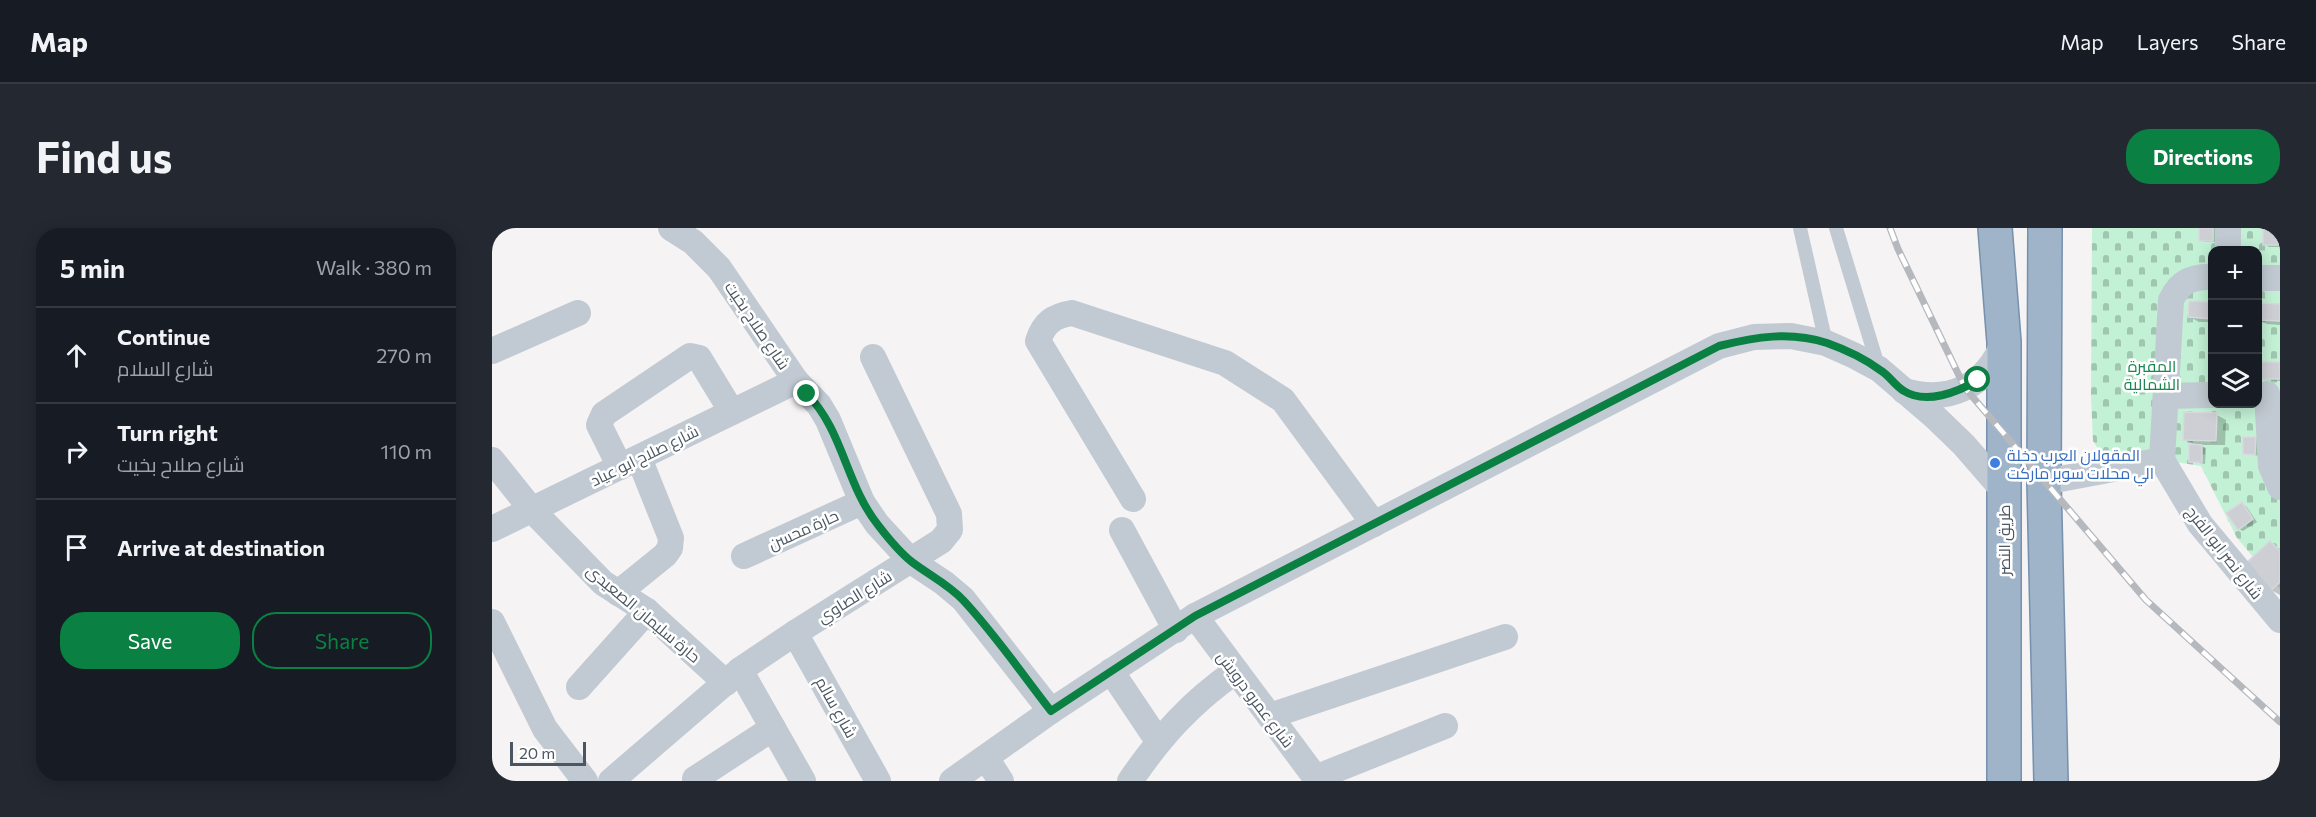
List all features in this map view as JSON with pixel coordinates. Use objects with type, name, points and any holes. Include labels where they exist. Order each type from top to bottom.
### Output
[{"type":"highway","name":"طريق النصر","points":[[1995,228],[2004,342],[2004,781]]},
{"type":"highway","points":[[2045,228],[2044,482],[2051,781]]},
{"type":"street","name":"شارع صلاح بخيت","points":[[671,228],[693,242],[719,268],[796,381],[819,405],[828,420],[862,502],[877,524],[911,561],[963,599],[1051,711]]},
{"type":"street","points":[[2228,228],[2228,246]]},
{"type":"street","points":[[2044,482],[2162,460],[2171,300],[2175,291],[2189,279],[2208,277]]},
{"type":"street","points":[[2262,278],[2280,278]]},
{"type":"street","points":[[492,351],[578,313]]},
{"type":"street","points":[[1134,499],[1038,341],[1043,327],[1061,315],[1072,314],[1225,363],[1283,400],[1374,524]]},
{"type":"street","points":[[952,781],[1051,711],[1186,623],[1719,346],[1754,337],[1791,336],[1826,343],[1879,369],[1964,445],[2003,490]]},
{"type":"street","points":[[1904,391],[1934,396],[1950,394],[1965,388],[1989,369],[1998,357],[2004,342]]},
{"type":"street","points":[[618,593],[665,555],[670,548],[671,538],[629,463],[599,425],[604,414],[690,356],[699,358],[732,412]]},
{"type":"street","name":"شارع الصاوي","points":[[610,781],[733,677],[795,633],[941,541],[950,530],[949,514],[873,357]]},
{"type":"street","name":"شارع صلاح ابو عياد","points":[[492,529],[796,381]]},
{"type":"street","points":[[2268,394],[2271,466],[2280,487]]},
{"type":"street","points":[[2166,396],[2208,395]]},
{"type":"street","name":"حارة سليمان الصعيدى","points":[[492,460],[532,510],[603,582],[733,677],[773,728],[803,781]]},
{"type":"street","name":"شارع نصر ابو الفرج","points":[[2162,460],[2200,524],[2280,620]]},
{"type":"street","name":"حارة محسن","points":[[744,556],[862,502]]},
{"type":"street","name":"شارع عمرو درويش","points":[[1122,530],[1186,623],[1236,671],[1317,779]]},
{"type":"street","points":[[579,687],[647,612]]},
{"type":"street","points":[[492,622],[545,729],[585,781]]},
{"type":"street","name":"شارع سالم","points":[[795,633],[878,781]]},
{"type":"street","points":[[1270,716],[1505,637]]},
{"type":"street","points":[[1111,671],[1158,741]]},
{"type":"street","points":[[1130,781],[1158,741],[1189,707],[1236,671]]},
{"type":"street","points":[[1317,779],[1445,726]]},
{"type":"street","points":[[695,779],[773,728]]},
{"type":"street","points":[[986,758],[1001,781]]},
{"type":"lane","points":[[1800,228],[1826,343]]},
{"type":"lane","points":[[1836,228],[1879,369]]},
{"type":"green space","name":"المقبرة الشمالية","points":[[2092,228],[2280,228],[2280,589],[2237,538],[2201,466],[2099,450],[2093,441]]},
{"type":"building","points":[[2199,228],[2213,228],[2213,241],[2199,241]]},
{"type":"building","points":[[2263,228],[2280,228],[2280,245],[2263,245]]},
{"type":"building","points":[[2189,301],[2208,302],[2208,319],[2188,317]]},
{"type":"building","points":[[2262,303],[2280,304],[2280,321],[2262,320]]},
{"type":"building","points":[[2262,362],[2280,362],[2280,379],[2262,379]]},
{"type":"building","points":[[2184,412],[2217,413],[2216,441],[2183,440]]},
{"type":"building","points":[[2243,437],[2256,437],[2255,455],[2243,454]]},
{"type":"building","points":[[2189,444],[2202,445],[2202,462],[2189,462]]},
{"type":"building","points":[[2242,502],[2253,519],[2238,530],[2226,513]]},
{"type":"building","points":[[2270,541],[2280,551],[2280,582],[2270,591],[2245,564]]},
{"type":"railway","points":[[1890,228],[1965,388],[2146,600],[2280,722]]},
{"type":"place","name":"المقولان العرب دخلة الي محلات سوبر ماركت","points":[[1995,463]]},
{"type":"route","points":[[807,394],[819,405],[828,420],[862,502],[877,524],[911,561],[963,599],[1051,711],[1195,616],[1719,346],[1754,337],[1791,336],[1826,343],[1879,369],[1904,391],[1919,395],[1950,394],[1978,380]]}]
